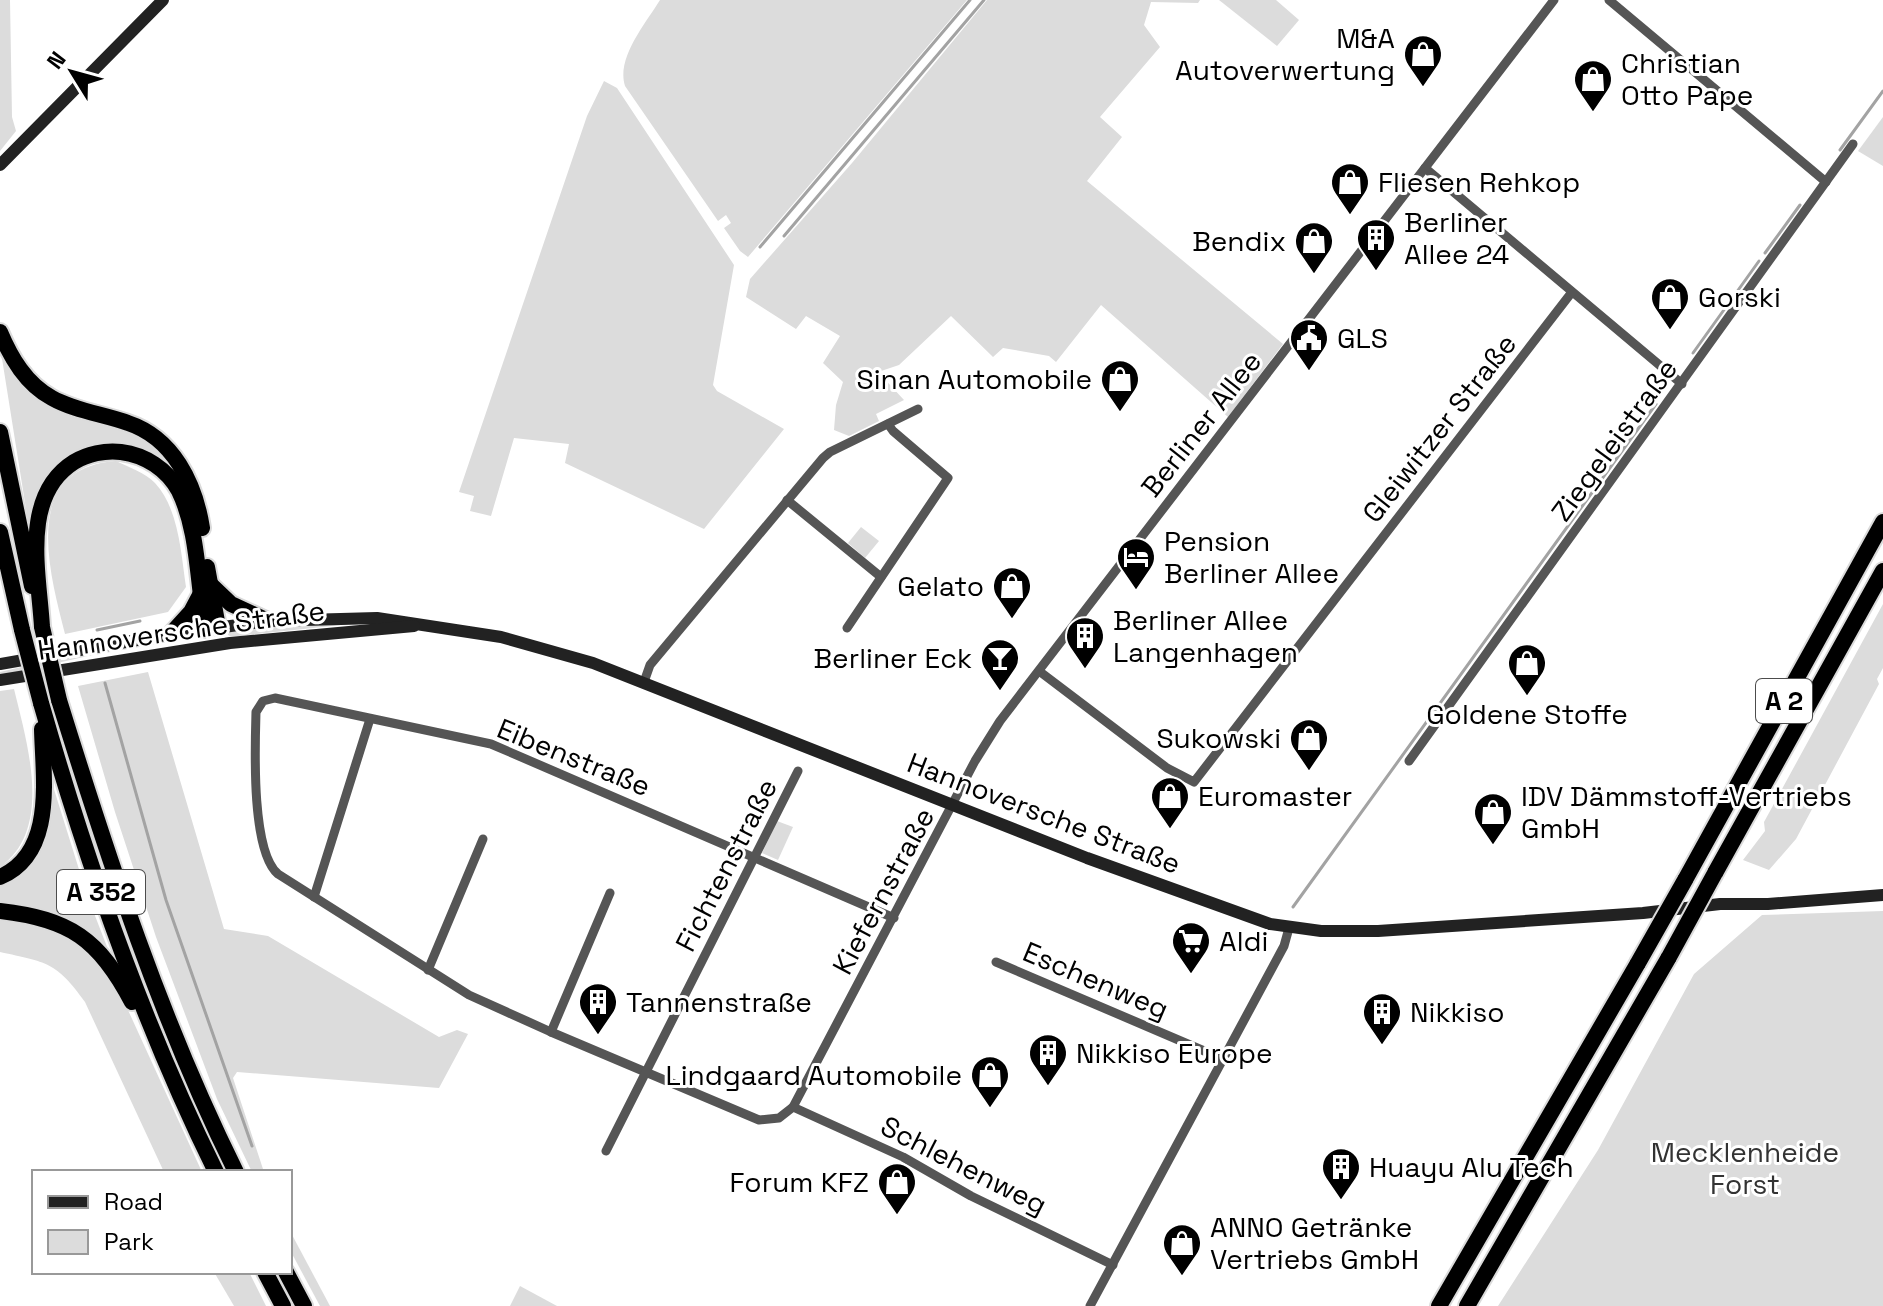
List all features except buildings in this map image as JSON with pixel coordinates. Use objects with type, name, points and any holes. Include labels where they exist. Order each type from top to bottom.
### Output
[{"type":"highway","points":[[0,332],[12,361],[33,385],[52,398],[130,423],[155,435],[175,456],[189,481],[201,520],[205,590],[171,634]]},
{"type":"highway","name":"A 352","points":[[0,432],[20,535],[59,700],[101,834],[174,1034],[235,1170]]},
{"type":"highway","points":[[42,627],[36,536],[40,506],[49,487],[67,467],[78,460],[105,452],[120,452],[147,459],[168,475],[178,489],[190,522],[212,628]]},
{"type":"highway","name":"A 2","points":[[1439,1306],[1638,963],[1883,522]]},
{"type":"highway","name":"A 352","points":[[0,532],[41,703],[82,839],[124,959],[171,1077],[215,1170]]},
{"type":"highway","name":"A 2","points":[[1467,1306],[1669,957],[1883,571]]},
{"type":"highway","points":[[205,590],[268,621]]},
{"type":"highway","points":[[0,877],[26,858],[40,832],[44,802],[41,703]]},
{"type":"highway","points":[[0,911],[52,920],[73,930],[91,944],[122,983],[157,1062],[171,1077]]},
{"type":"highway","points":[[266,1274],[283,1306]]},
{"type":"highway","points":[[287,1274],[304,1306]]},
{"type":"main road","points":[[0,165],[163,0]]},
{"type":"main road","name":"Hannoversche Straße","points":[[0,664],[171,634],[268,621],[377,618],[482,633],[535,645],[644,682],[1087,858],[1270,924],[1289,928],[1378,931],[1720,904],[1768,904],[1883,895]]},
{"type":"main road","name":"Hannoversche Straße","points":[[0,680],[214,645],[417,626]]},
{"type":"main road","points":[[212,628],[214,645]]},
{"type":"street","name":"Berliner Allee","points":[[953,805],[1000,721],[1554,0]]},
{"type":"street","points":[[1609,0],[1826,182]]},
{"type":"street","name":"Ziegeleistraße","points":[[1409,761],[1853,144]]},
{"type":"street","points":[[1425,168],[1682,384]]},
{"type":"street","name":"Gleiwitzer Straße","points":[[1039,671],[1167,768],[1194,782],[1572,292]]},
{"type":"street","points":[[644,682],[650,665],[830,452],[918,409]]},
{"type":"street","points":[[847,628],[948,478],[888,424]]},
{"type":"street","points":[[787,500],[881,577]]},
{"type":"street","name":"Eibenstraße","points":[[314,897],[278,874],[268,860],[257,807],[256,712],[263,701],[275,698],[491,744],[894,918]]},
{"type":"street","points":[[370,719],[314,897],[469,995],[644,1073],[759,1120],[779,1118],[793,1107]]},
{"type":"street","name":"Fichtenstraße","points":[[606,1151],[798,771]]},
{"type":"street","name":"Kiefernstraße","points":[[793,1107],[953,805]]},
{"type":"street","points":[[428,970],[483,839]]},
{"type":"street","points":[[551,1032],[610,893]]},
{"type":"street","points":[[1090,1306],[1284,946],[1289,928]]},
{"type":"street","name":"Eschenweg","points":[[996,962],[1223,1059]]},
{"type":"street","name":"Schlehenweg","points":[[793,1107],[903,1157],[971,1196],[1113,1265]]},
{"type":"green space","points":[[0,0],[10,0],[12,117],[16,131],[0,151]]},
{"type":"green space","points":[[660,0],[967,0],[748,257],[724,228],[731,223],[726,215],[718,221],[625,86],[623,75],[628,53]]},
{"type":"green space","points":[[987,0],[1200,0],[1198,3],[1151,2],[1144,25],[1160,47],[1100,117],[1122,137],[1087,181],[1283,344],[1228,417],[1101,305],[1056,362],[1049,356],[1003,348],[993,357],[951,316],[899,365],[878,372],[904,400],[876,414],[879,421],[849,436],[834,430],[836,405],[843,382],[823,363],[840,336],[806,316],[796,329],[746,297],[750,279],[852,163]]},
{"type":"green space","points":[[1219,0],[1276,0],[1299,20],[1277,46]]},
{"type":"green space","points":[[604,81],[617,88],[734,265],[713,385],[717,391],[784,429],[704,529],[565,463],[569,444],[514,438],[491,516],[470,511],[474,496],[459,492],[587,116]]},
{"type":"green space","points":[[1883,117],[1883,166],[1858,151]]},
{"type":"green space","points":[[0,346],[21,379],[127,427],[173,460],[193,519],[152,456],[68,459],[30,534]]},
{"type":"green space","points":[[116,461],[147,476],[163,494],[178,532],[186,587],[168,612],[65,634],[49,553],[48,526],[53,502],[65,482],[86,468]]},
{"type":"green space","points":[[861,527],[879,541],[865,558],[848,543]]},
{"type":"green space","points":[[1883,604],[1883,668],[1877,679],[1879,684],[1796,839],[1769,870],[1743,860],[1765,831],[1764,822]]},
{"type":"green space","points":[[360,623],[238,636],[221,631],[263,627]]},
{"type":"green space","points":[[195,636],[0,676],[0,672],[68,656]]},
{"type":"green space","points":[[148,672],[224,929],[268,936],[439,1037],[457,1030],[468,1034],[439,1088],[237,1072],[233,1078],[263,1170],[251,1170],[217,1099],[156,937],[78,686]]},
{"type":"green space","points":[[14,689],[30,759],[32,808],[27,831],[17,851],[0,867],[0,691]]},
{"type":"green space","points":[[52,783],[87,895],[109,952],[106,954],[94,941],[0,908],[0,884],[26,867],[41,843],[48,815],[49,784]]},
{"type":"green space","points":[[777,821],[793,827],[778,860],[762,853]]},
{"type":"green space","name":"Mecklenheide Forst","points":[[1883,911],[1883,1306],[1498,1306],[1598,1150],[1694,974],[1762,915]]},
{"type":"green space","points":[[0,918],[67,937],[105,969],[117,986],[201,1170],[163,1170],[85,1002],[66,979],[40,962],[0,952]]},
{"type":"green space","points":[[292,1235],[330,1306],[320,1306],[292,1254]]},
{"type":"green space","points":[[215,1274],[250,1274],[266,1306],[234,1306]]},
{"type":"green space","points":[[520,1286],[557,1306],[510,1306]]},
{"type":"waterway","points":[[760,247],[970,0]]},
{"type":"waterway","points":[[784,236],[984,0]]},
{"type":"waterway","points":[[1840,150],[1883,91]]},
{"type":"waterway","points":[[1765,253],[1800,205]]},
{"type":"waterway","points":[[1693,353],[1759,261]]},
{"type":"waterway","points":[[1293,907],[1656,404]]},
{"type":"waterway","points":[[97,630],[140,621]]},
{"type":"waterway","points":[[105,683],[166,900],[252,1146]]},
{"type":"place","name":"M&A Autoverwertung","points":[[1423,88]]},
{"type":"place","name":"Christian Otto Pape","points":[[1593,113]]},
{"type":"place","name":"Fliesen Rehkop","points":[[1350,216]]},
{"type":"place","name":"Berliner Allee 24","points":[[1376,272]]},
{"type":"place","name":"Bendix","points":[[1314,275]]},
{"type":"place","name":"Gorski","points":[[1670,331]]},
{"type":"place","name":"GLS","points":[[1309,372]]},
{"type":"place","name":"Sinan Automobile","points":[[1120,413]]},
{"type":"place","name":"Pension Berliner Allee","points":[[1136,591]]},
{"type":"place","name":"Gelato","points":[[1012,620]]},
{"type":"place","name":"Berliner Allee Langenhagen","points":[[1085,670]]},
{"type":"place","name":"Berliner Eck","points":[[1000,692]]},
{"type":"place","name":"Goldene Stoffe","points":[[1527,697]]},
{"type":"place","name":"Sukowski","points":[[1309,772]]},
{"type":"place","name":"Euromaster","points":[[1170,830]]},
{"type":"place","name":"IDV Dämmstoff-Vertriebs GmbH","points":[[1493,846]]},
{"type":"place","name":"Aldi","points":[[1191,975]]},
{"type":"place","name":"Tannenstraße","points":[[598,1036]]},
{"type":"place","name":"Nikkiso","points":[[1382,1046]]},
{"type":"place","name":"Nikkiso Europe","points":[[1048,1087]]},
{"type":"place","name":"Lindgaard Automobile","points":[[990,1109]]},
{"type":"place","name":"Huayu Alu Tech","points":[[1341,1201]]},
{"type":"place","name":"Forum KFZ","points":[[897,1216]]},
{"type":"place","name":"ANNO Getränke Vertriebs GmbH","points":[[1182,1277]]}]
